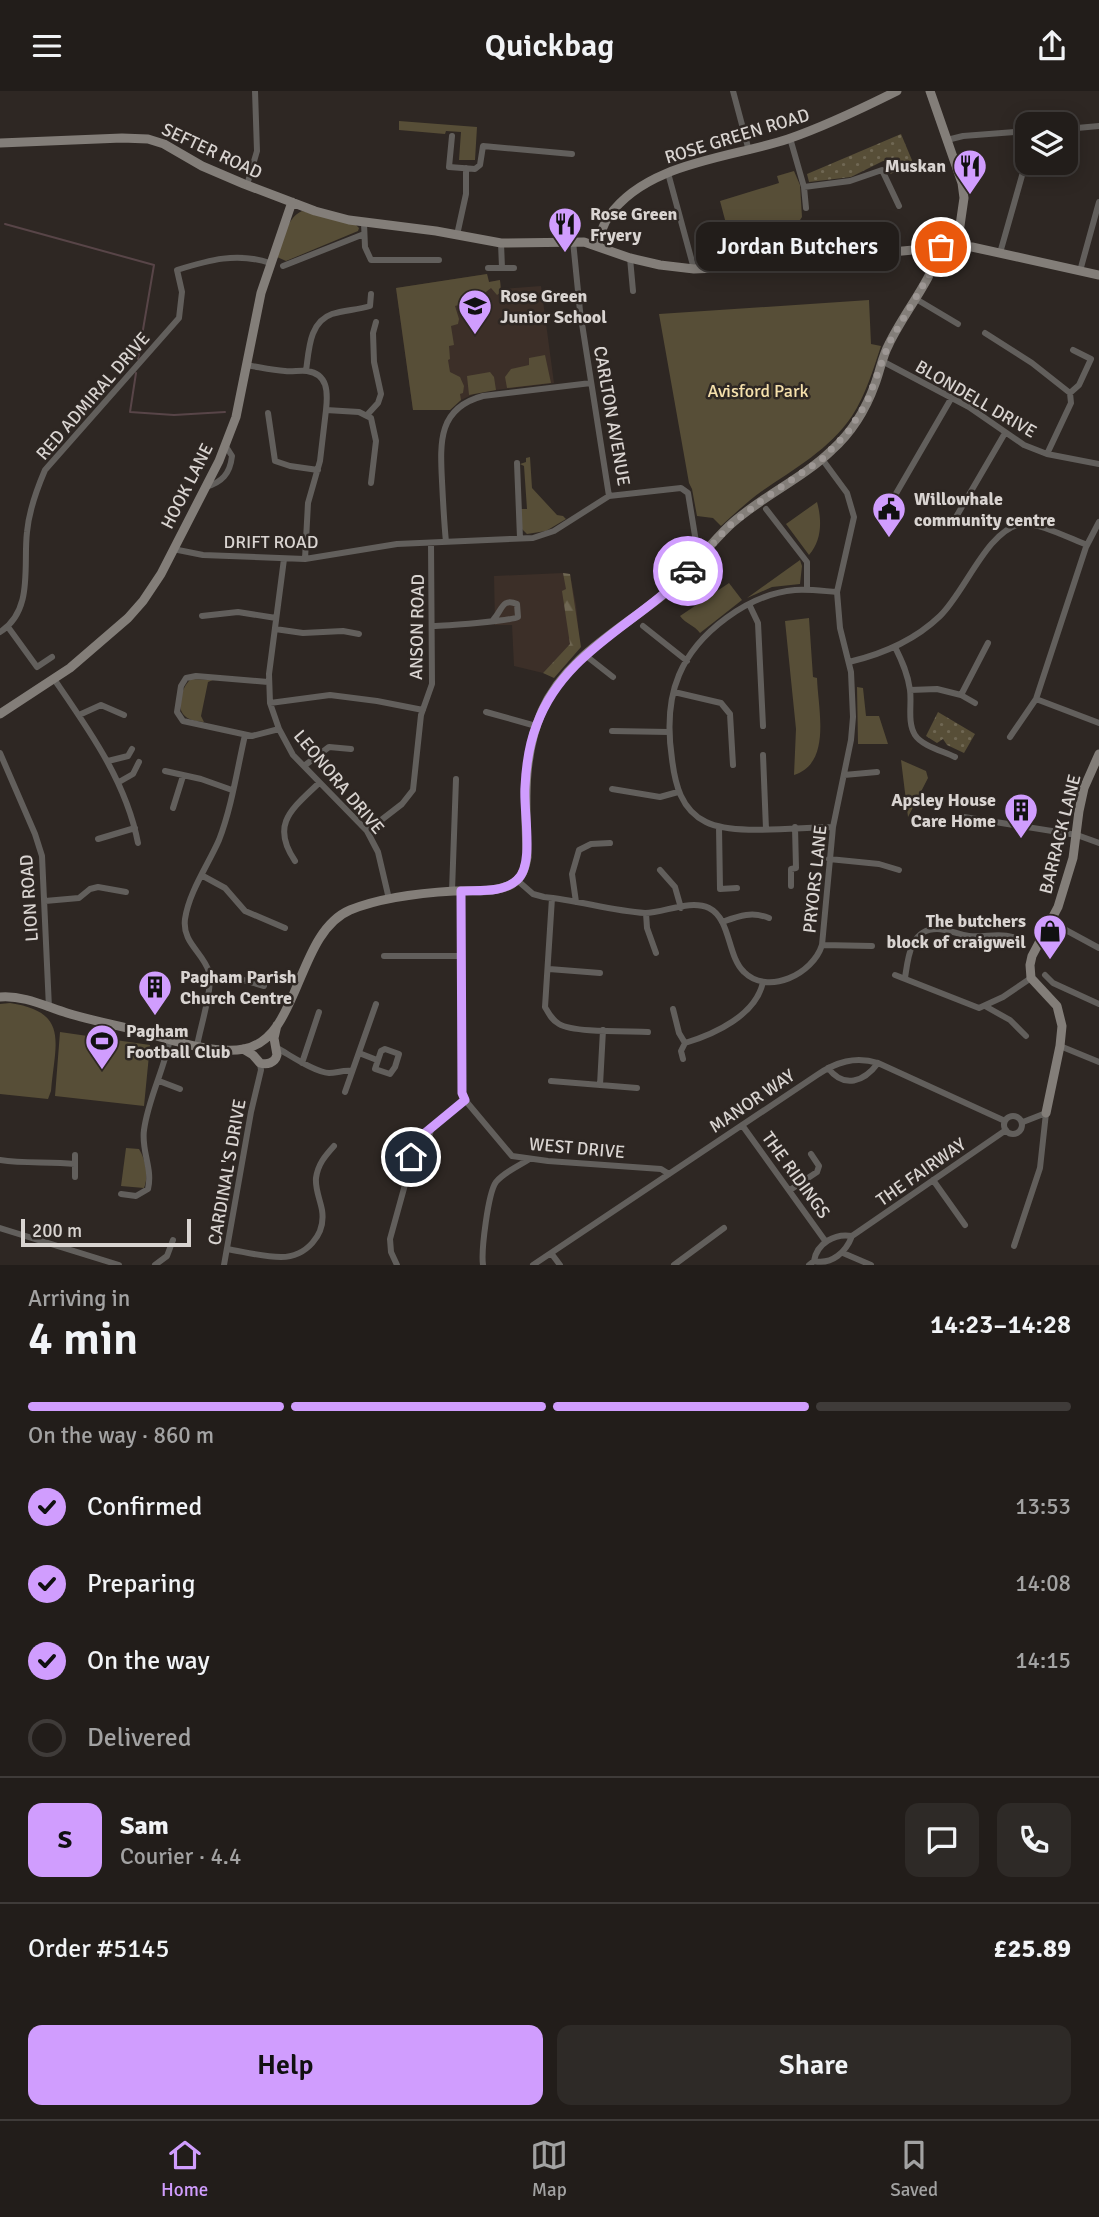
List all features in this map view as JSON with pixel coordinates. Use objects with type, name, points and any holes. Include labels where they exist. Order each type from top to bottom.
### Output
[{"type":"street","points":[[247,185],[257,151],[255,91]]},
{"type":"street","points":[[733,91],[748,151]]},
{"type":"street","name":"ROSE GREEN ROAD","points":[[598,246],[607,218],[615,208],[644,186],[668,173],[693,163],[748,151],[790,138],[849,115],[897,91]]},
{"type":"street","points":[[930,91],[963,190],[957,246]]},
{"type":"street","points":[[1078,128],[1099,126]]},
{"type":"street","points":[[947,140],[1015,132]]},
{"type":"street","points":[[452,136],[449,167],[475,169],[480,165],[483,146],[572,154]]},
{"type":"street","points":[[790,138],[804,187],[806,208]]},
{"type":"street","name":"SEFTER ROAD","points":[[0,143],[148,139],[164,144],[202,166],[247,185],[364,228]]},
{"type":"street","points":[[457,235],[466,194],[467,169]]},
{"type":"street","points":[[804,187],[850,181],[882,170],[899,206]]},
{"type":"street","points":[[668,173],[694,269]]},
{"type":"street","points":[[1000,253],[1022,175]]},
{"type":"street","name":"HOOK LANE","points":[[0,714],[54,679],[128,618],[161,574],[205,488],[236,417],[254,321],[270,263],[292,202]]},
{"type":"street","points":[[1080,271],[1099,202]]},
{"type":"street","points":[[283,266],[364,228],[410,227],[501,243],[573,241],[660,265],[694,269],[957,246],[1099,275]]},
{"type":"street","points":[[364,228],[367,256],[370,260],[439,260]]},
{"type":"street","name":"CARLTON AVENUE","points":[[573,241],[609,496],[684,489],[688,493],[696,542],[704,553]]},
{"type":"street","points":[[501,243],[502,268]]},
{"type":"street","points":[[253,1055],[259,1042],[277,1025],[320,935],[332,920],[357,907],[389,899],[500,888],[517,880],[525,867],[527,857],[524,788],[529,753],[536,726],[551,694],[585,655],[667,592],[744,513],[822,459],[839,443],[858,419],[875,386],[889,343],[936,263],[941,247]]},
{"type":"street","name":"RED ADMIRAL DRIVE","points":[[8,627],[22,604],[26,582],[27,533],[33,498],[45,470],[179,318],[182,292],[177,271],[211,259],[240,257],[270,263]]},
{"type":"street","points":[[630,258],[633,291]]},
{"type":"street","points":[[488,268],[514,268]]},
{"type":"street","points":[[306,371],[311,339],[317,325],[334,313],[370,306],[371,294]]},
{"type":"street","points":[[916,299],[958,324]]},
{"type":"street","points":[[367,415],[378,404],[381,394],[374,362],[373,333],[376,322]]},
{"type":"street","points":[[364,333],[373,333]]},
{"type":"street","points":[[985,333],[1032,363],[1070,393],[1071,403],[1047,454]]},
{"type":"street","points":[[1070,393],[1079,384],[1091,359],[1073,350]]},
{"type":"street","name":"BLONDELL DRIVE","points":[[882,361],[952,397],[1024,445],[1047,454],[1099,464]]},
{"type":"street","points":[[246,365],[289,372],[306,371],[318,375],[326,382],[327,410],[318,470],[308,503],[305,559]]},
{"type":"street","points":[[446,542],[441,437],[457,409],[483,396],[591,383]]},
{"type":"street","points":[[894,497],[952,397]]},
{"type":"street","points":[[327,410],[367,415],[374,422],[376,441],[371,483]]},
{"type":"street","points":[[268,413],[275,461],[318,470]]},
{"type":"street","points":[[956,517],[1005,433]]},
{"type":"street","name":"PRYORS LANE","points":[[763,982],[772,983],[800,971],[817,958],[822,946],[832,827],[853,717],[849,662],[840,628],[837,592],[854,517],[847,493],[822,459]]},
{"type":"street","points":[[517,463],[520,538]]},
{"type":"street","name":"DRIFT ROAD","points":[[173,549],[203,555],[305,559],[380,546],[520,538],[549,533],[609,496]]},
{"type":"street","points":[[766,509],[807,562],[807,590]]},
{"type":"street","points":[[1010,737],[1036,699],[1087,545],[1099,522]]},
{"type":"street","points":[[849,662],[895,647],[912,638],[941,615],[987,549],[1009,528],[1029,524],[1087,545]]},
{"type":"street","name":"ANSON ROAD","points":[[367,831],[402,804],[413,790],[423,710],[432,684],[431,543]]},
{"type":"street","name":"LEONORA DRIVE","points":[[284,559],[268,682],[270,703],[279,729],[293,755],[367,831],[378,852],[389,899]]},
{"type":"street","points":[[832,827],[736,829],[705,822],[692,812],[678,792],[669,732],[674,692],[679,676],[692,652],[717,627],[749,604],[777,593],[807,590],[837,592]]},
{"type":"street","points":[[749,604],[758,623],[763,726]]},
{"type":"street","points":[[202,616],[238,612],[276,618]]},
{"type":"street","points":[[432,626],[493,620]]},
{"type":"street","points":[[643,626],[687,661]]},
{"type":"street","points":[[0,632],[8,627],[37,667],[52,657]]},
{"type":"street","points":[[275,629],[303,633],[359,633]]},
{"type":"street","points":[[961,695],[988,643]]},
{"type":"street","points":[[895,647],[904,666],[910,690],[912,723],[916,735],[923,742],[955,757]]},
{"type":"street","points":[[585,655],[613,677]]},
{"type":"street","points":[[268,682],[196,676],[187,678],[181,686],[177,712],[183,721],[245,735],[260,736],[279,729]]},
{"type":"street","points":[[54,679],[79,715],[118,782],[138,843]]},
{"type":"street","points":[[910,690],[937,689],[961,695],[975,703]]},
{"type":"street","points":[[674,692],[721,703],[726,708],[730,714],[733,765]]},
{"type":"street","points":[[270,703],[330,695],[423,710]]},
{"type":"street","points":[[1036,699],[1099,723]]},
{"type":"street","points":[[79,715],[101,705],[124,715]]},
{"type":"street","points":[[486,712],[536,726]]},
{"type":"street","points":[[612,731],[669,732]]},
{"type":"street","points":[[197,1046],[210,978],[204,961],[187,938],[185,928],[188,909],[219,839],[230,804],[245,735]]},
{"type":"street","points":[[304,766],[329,747],[351,749]]},
{"type":"street","points":[[107,761],[128,756],[132,750]]},
{"type":"street","name":"LION ROAD","points":[[0,753],[40,845],[49,1007]]},
{"type":"street","name":"BARRACK LANE","points":[[1031,978],[1032,956],[1051,922],[1073,858],[1084,788],[1099,754]]},
{"type":"street","points":[[763,755],[766,829]]},
{"type":"street","points":[[118,782],[133,774],[139,762]]},
{"type":"street","points":[[166,771],[232,790]]},
{"type":"street","points":[[844,775],[877,772]]},
{"type":"street","points":[[173,808],[183,776]]},
{"type":"street","points":[[397,1265],[391,1252],[390,1239],[411,1163],[426,1143],[432,1127],[465,1100],[462,1093],[461,956],[456,891],[456,779]]},
{"type":"street","points":[[295,861],[285,846],[285,822],[290,811],[319,783]]},
{"type":"street","points":[[612,789],[660,797],[678,792]]},
{"type":"street","points":[[964,817],[1077,835],[1099,843]]},
{"type":"street","points":[[719,827],[720,889],[737,888]]},
{"type":"street","points":[[792,886],[791,869],[796,868],[795,827]]},
{"type":"street","points":[[98,839],[135,828]]},
{"type":"street","points":[[576,902],[572,874],[579,850],[591,844],[610,843]]},
{"type":"street","points":[[830,859],[879,864],[899,870]]},
{"type":"street","points":[[660,870],[675,887],[681,908]]},
{"type":"street","points":[[203,876],[225,888],[245,911],[285,928]]},
{"type":"street","points":[[517,880],[533,894],[552,898],[646,913],[706,907],[718,915],[737,963],[751,978],[763,982],[760,995],[747,1011],[714,1031],[685,1043],[681,1051],[682,1059]]},
{"type":"street","points":[[44,901],[79,898],[90,889],[98,887],[126,892]]},
{"type":"street","points":[[552,898],[545,1007],[551,1018],[561,1026],[648,1032]]},
{"type":"street","points":[[646,913],[647,928],[656,953]]},
{"type":"street","points":[[722,922],[747,914],[759,914],[769,918]]},
{"type":"street","points":[[1051,922],[1099,948]]},
{"type":"street","points":[[905,978],[911,946],[923,932],[936,929],[968,936],[1002,933],[1013,937]]},
{"type":"street","points":[[822,946],[872,946]]},
{"type":"street","points":[[384,955],[461,956]]},
{"type":"street","points":[[549,969],[600,973]]},
{"type":"street","points":[[895,975],[969,1006],[985,1006],[1031,978],[1057,1006],[1062,1026],[1060,1046],[1046,1113],[1040,1168],[1014,1246]]},
{"type":"street","points":[[1045,975],[1053,983],[1099,1004]]},
{"type":"street","points":[[210,978],[230,976],[264,986]]},
{"type":"street","points":[[0,997],[15,996],[197,1046],[243,1049],[269,1062],[291,1058]]},
{"type":"street","points":[[345,1092],[376,1004]]},
{"type":"street","points":[[985,1006],[1010,1020],[1026,1036]]},
{"type":"street","points":[[673,1009],[679,1033],[685,1043]]},
{"type":"street","points":[[302,1063],[319,1012]]},
{"type":"street","points":[[269,1062],[276,1046],[277,1025]]},
{"type":"street","points":[[600,1085],[603,1030]]},
{"type":"street","points":[[121,1194],[136,1196],[148,1189],[150,1180],[144,1149],[144,1131],[170,1039]]},
{"type":"street","points":[[243,1049],[269,1040],[291,1058],[328,1073],[341,1069],[352,1071]]},
{"type":"street","points":[[1060,1046],[1099,1062]]},
{"type":"street","points":[[359,1053],[377,1061]]},
{"type":"street","name":"MANOR WAY","points":[[533,1265],[828,1068],[853,1060],[878,1063],[1005,1121]]},
{"type":"street","name":"CARDINAL'S DRIVE","points":[[224,1265],[258,1084],[269,1062]]},
{"type":"street","points":[[828,1068],[841,1080],[853,1081],[868,1076],[878,1063]]},
{"type":"street","points":[[159,1081],[180,1089]]},
{"type":"street","points":[[551,1081],[637,1088]]},
{"type":"street","name":"WEST DRIVE","points":[[465,1100],[512,1156],[660,1168],[669,1174]]},
{"type":"street","points":[[1023,1122],[1014,1116],[1005,1121],[1006,1130],[1013,1134],[1018,1133],[1023,1122],[1046,1113]]},
{"type":"street","name":"THE RIDINGS","points":[[742,1125],[826,1242]]},
{"type":"street","name":"THE FAIRWAY","points":[[852,1237],[840,1236],[826,1242],[811,1263],[833,1263],[843,1253],[852,1237],[1006,1130]]},
{"type":"street","points":[[227,1249],[283,1257],[298,1254],[311,1245],[322,1223],[316,1182],[318,1167],[334,1146]]},
{"type":"street","points":[[790,1190],[817,1173],[819,1166],[811,1154]]},
{"type":"street","points":[[75,1155],[75,1177]]},
{"type":"street","points":[[510,1172],[512,1156]]},
{"type":"street","points":[[483,1265],[482,1245],[493,1189],[499,1179],[529,1159]]},
{"type":"street","points":[[0,1160],[75,1164]]},
{"type":"street","points":[[933,1180],[965,1225]]},
{"type":"street","points":[[674,1265],[724,1228]]},
{"type":"street","points":[[0,1229],[118,1265]]},
{"type":"street","points":[[155,1265],[167,1256],[173,1240]]},
{"type":"street","points":[[551,1253],[560,1265]]},
{"type":"street","points":[[843,1253],[871,1265]]},
{"type":"shaded area","name":"Rose Green Junior School","points":[[487,274],[489,282],[500,280],[501,289],[541,286],[554,383],[478,392],[461,400],[450,410],[413,410],[396,288]]},
{"type":"shaded area","points":[[570,574],[579,635],[543,673],[514,666],[512,625],[495,625],[494,576]]},
{"type":"green space","points":[[399,121],[477,127],[475,160],[459,160],[461,132],[446,131],[445,134],[399,130]]},
{"type":"green space","points":[[901,134],[914,165],[890,174],[890,161],[883,161],[851,177],[809,182],[807,174]]},
{"type":"green space","points":[[794,171],[800,185],[800,220],[728,231],[720,201],[779,183],[777,176]]},
{"type":"green space","points":[[302,211],[359,228],[358,231],[286,261],[277,257],[283,237],[292,219]]},
{"type":"green space","points":[[487,274],[489,282],[500,280],[501,292],[497,295],[491,288],[477,299],[481,305],[470,302],[455,306],[459,319],[458,324],[451,326],[454,345],[449,346],[448,360],[450,372],[460,377],[464,386],[463,393],[460,394],[461,400],[450,410],[413,410],[396,288]]},
{"type":"green space","name":"Avisford Park","points":[[869,300],[871,344],[881,346],[869,382],[843,428],[822,448],[756,495],[721,526],[713,518],[697,516],[659,314]]},
{"type":"green space","points":[[545,355],[551,383],[507,388],[505,377],[511,369],[529,365],[529,358]]},
{"type":"green space","points":[[490,372],[494,377],[496,390],[469,395],[467,376]]},
{"type":"green space","points":[[530,457],[532,488],[557,515],[566,519],[546,531],[527,534],[522,529],[521,509],[527,509],[524,466],[520,464]]},
{"type":"green space","points":[[817,502],[820,530],[809,555],[786,524]]},
{"type":"green space","points":[[800,560],[800,584],[772,587],[747,598]]},
{"type":"green space","points":[[563,573],[570,574],[581,647],[554,678],[543,673],[570,644],[562,591],[566,589]]},
{"type":"green space","points":[[729,583],[742,600],[700,633],[680,616]]},
{"type":"green space","points":[[809,618],[813,677],[817,678],[820,734],[814,759],[806,769],[794,775],[796,729],[785,621]]},
{"type":"green space","points":[[191,679],[213,680],[208,682],[201,716],[204,722],[187,718],[181,710],[181,695]]},
{"type":"green space","points":[[857,687],[863,688],[866,716],[879,716],[888,744],[858,744]]},
{"type":"green space","points":[[938,712],[975,734],[964,753],[947,745],[943,739],[937,743],[926,736]]},
{"type":"green space","points":[[901,760],[926,771],[928,778],[908,817]]},
{"type":"green space","points":[[0,1004],[29,1007],[42,1014],[50,1022],[54,1032],[55,1058],[48,1099],[0,1094]]},
{"type":"green space","name":"Pagham Football Club","points":[[60,1032],[150,1045],[144,1106],[55,1096]]},
{"type":"green space","points":[[126,1148],[139,1149],[145,1163],[144,1188],[121,1186]]},
{"type":"waterway","points":[[5,224],[154,265],[138,359]]},
{"type":"waterway","points":[[136,373],[130,412],[174,415],[225,412]]},
{"type":"way so far","points":[[688,571],[729,526],[822,459],[848,432],[867,402],[889,343],[936,263],[941,247]]},
{"type":"place","name":"Muskan","points":[[970,196]]},
{"type":"place","name":"Jordan Butchers","points":[[941,247]]},
{"type":"place","name":"Rose Green Fryery","points":[[565,254]]},
{"type":"place","name":"Rose Green Junior School","points":[[475,336]]},
{"type":"place","name":"Willowhale community centre","points":[[889,539]]},
{"type":"place","name":"Apsley House Care Home","points":[[1021,840]]},
{"type":"place","name":"The butchers block of craigweil","points":[[1050,961]]},
{"type":"place","name":"Pagham Parish Church Centre","points":[[155,1017]]},
{"type":"place","name":"Pagham Football Club","points":[[102,1071]]},
{"type":"route","points":[[411,1157],[425,1133],[465,1100],[462,1093],[461,891],[500,888],[510,885],[522,876],[527,857],[524,804],[526,769],[543,709],[551,694],[576,663],[667,592],[688,571]]}]
